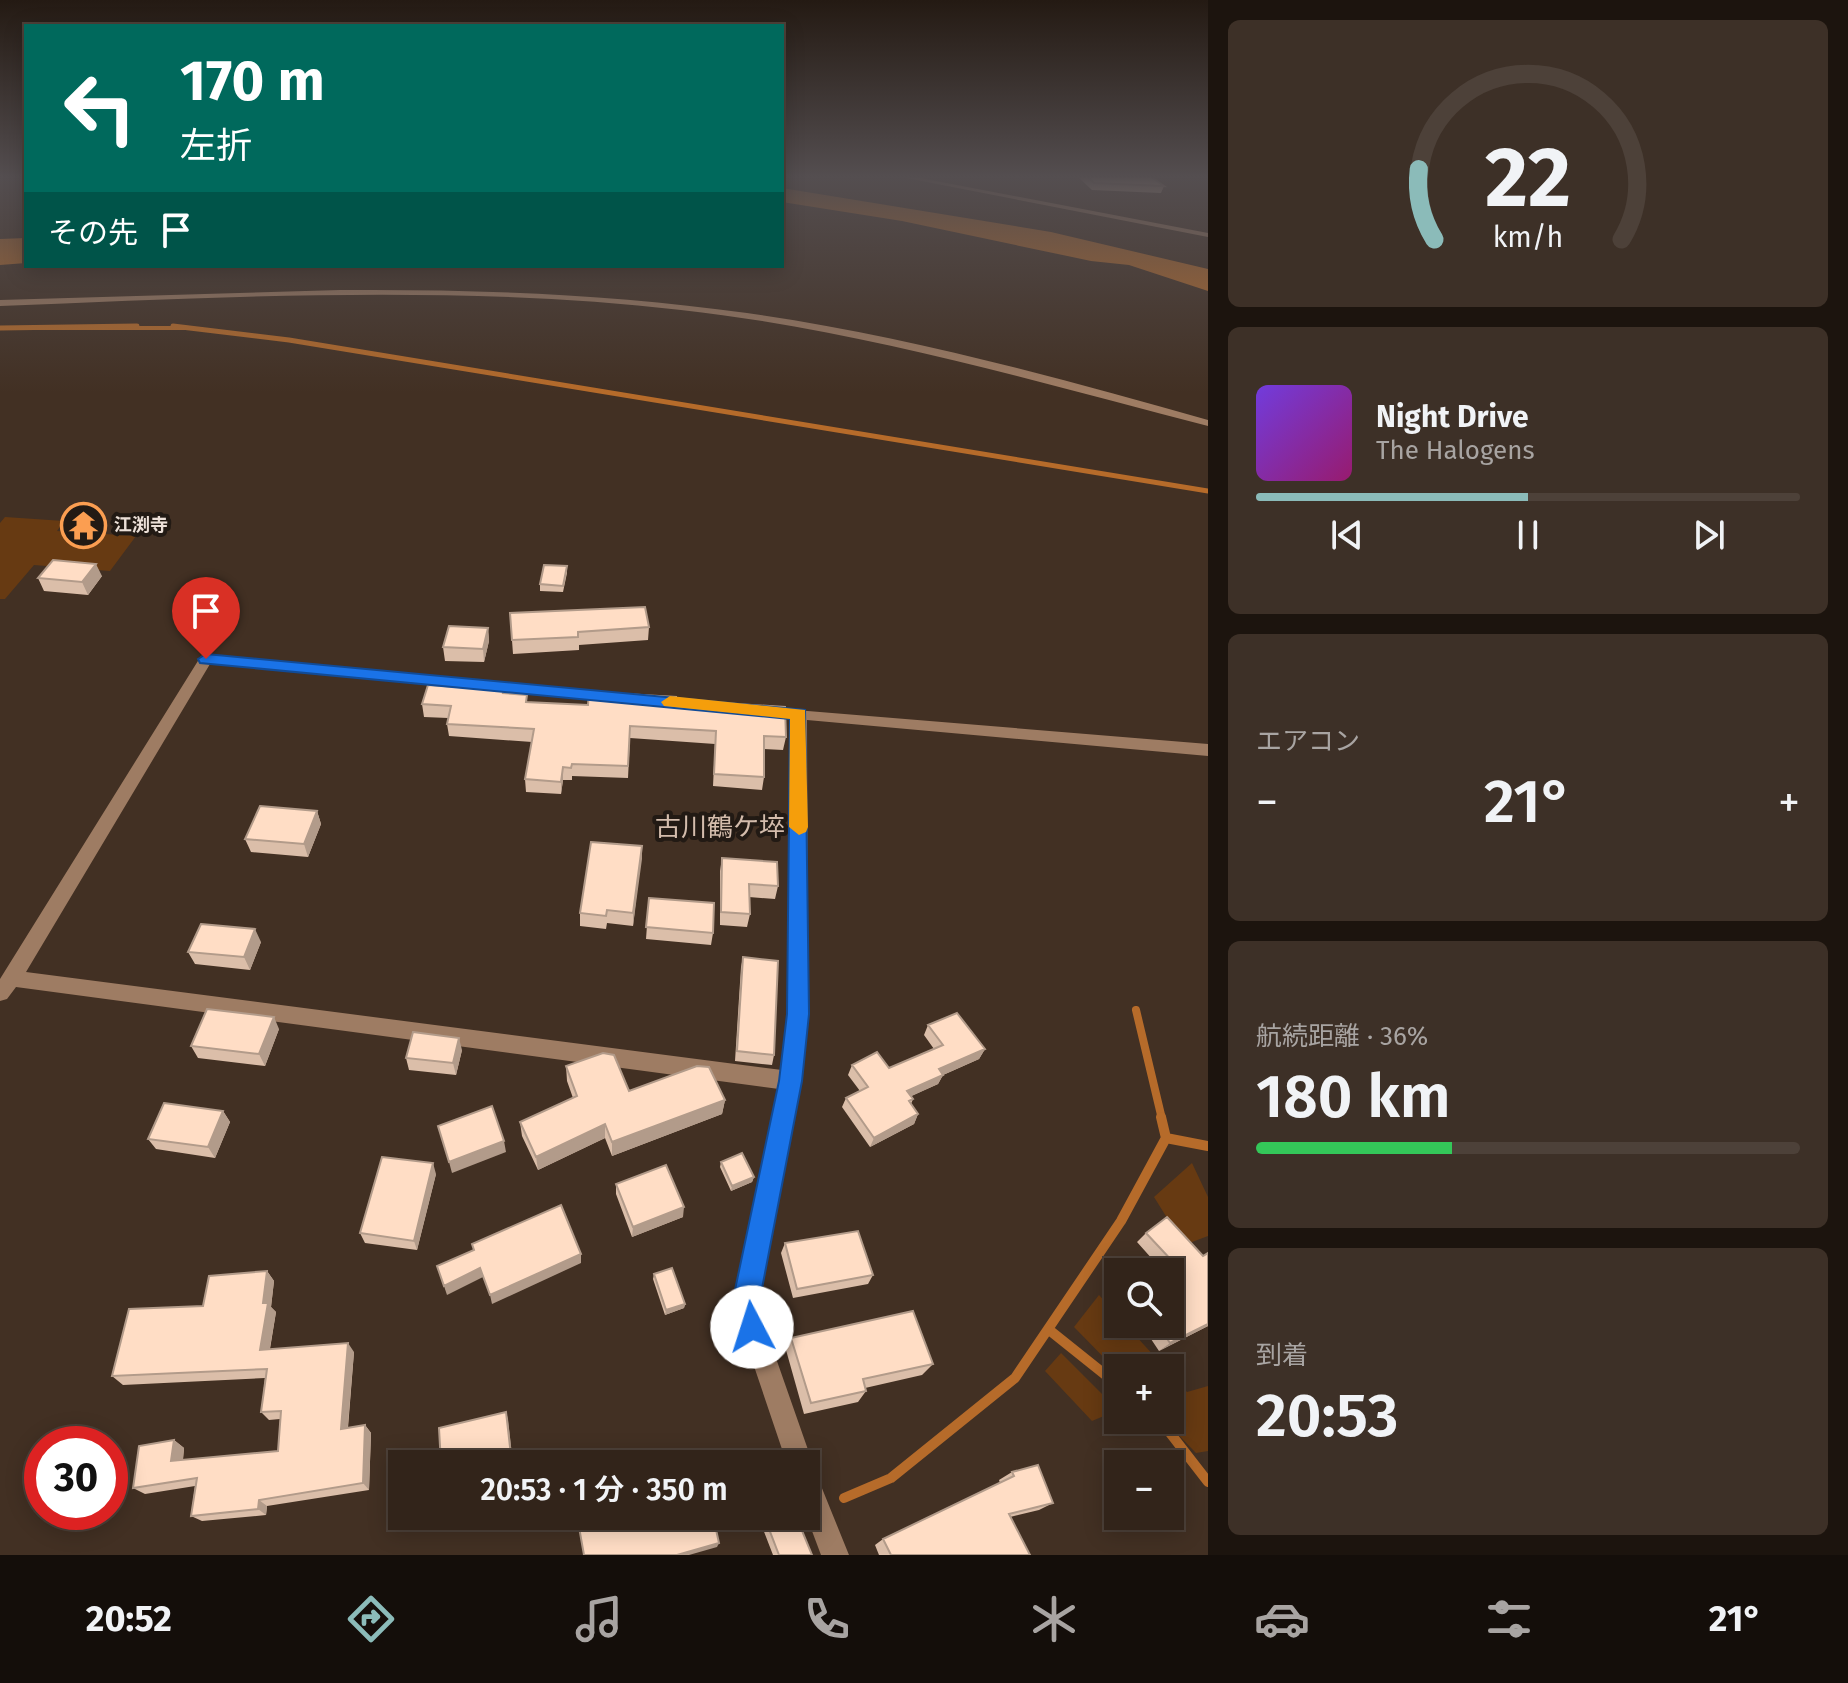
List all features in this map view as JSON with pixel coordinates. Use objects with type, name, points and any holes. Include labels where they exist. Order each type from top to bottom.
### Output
[{"type":"street","points":[[0,303],[427,292],[666,305],[752,316],[894,342],[1063,381],[1208,423]]},
{"type":"street","points":[[791,1081],[6,985],[206,659],[1208,750]]},
{"type":"street","points":[[795,1450],[745,1304],[791,1081],[798,1014],[799,714]]},
{"type":"street","points":[[820,1516],[835,1555]]},
{"type":"shaded area","points":[[0,249],[24,249],[24,263],[0,265]]},
{"type":"shaded area","points":[[1032,249],[1121,249],[1208,269],[1208,291],[1129,265],[1091,261]]},
{"type":"shaded area","points":[[5,517],[64,521],[57,531],[136,536],[110,571],[34,565],[5,599],[0,599],[0,523]]},
{"type":"shaded area","points":[[1192,1163],[1208,1197],[1208,1236],[1184,1245],[1154,1197]]},
{"type":"shaded area","points":[[1099,1295],[1104,1301],[1104,1338],[1138,1338],[1152,1354],[1104,1354],[1104,1358],[1074,1327]]},
{"type":"shaded area","points":[[1061,1353],[1104,1396],[1104,1416],[1092,1421],[1045,1371]]},
{"type":"shaded area","points":[[1208,1386],[1208,1451],[1196,1453],[1178,1434],[1184,1434],[1184,1389],[1187,1392]]},
{"type":"building","points":[[53,560],[96,564],[82,582],[38,578]]},
{"type":"building","points":[[544,565],[567,566],[563,586],[540,584]]},
{"type":"building","points":[[645,607],[649,627],[578,632],[578,637],[512,640],[510,613]]},
{"type":"building","points":[[449,626],[488,628],[483,649],[443,647]]},
{"type":"building","points":[[428,685],[504,690],[503,693],[527,695],[526,702],[588,705],[589,692],[676,697],[676,705],[721,708],[721,703],[785,707],[786,737],[764,736],[764,777],[714,774],[716,731],[630,726],[628,766],[572,764],[571,768],[563,767],[561,782],[525,779],[534,729],[447,724],[451,706],[422,704]]},
{"type":"building","points":[[260,806],[317,811],[304,844],[245,839]]},
{"type":"building","points":[[591,842],[642,846],[633,913],[607,910],[606,916],[580,913]]},
{"type":"building","points":[[722,858],[777,862],[778,886],[749,884],[750,914],[721,912]]},
{"type":"building","points":[[649,898],[714,903],[713,933],[646,927]]},
{"type":"building","points":[[201,924],[255,929],[244,957],[188,952]]},
{"type":"building","points":[[743,957],[778,961],[774,1055],[737,1051]]},
{"type":"building","points":[[207,1009],[274,1017],[259,1054],[191,1046]]},
{"type":"building","points":[[957,1013],[985,1049],[939,1069],[943,1075],[907,1091],[913,1099],[909,1101],[918,1114],[874,1138],[846,1098],[868,1087],[852,1065],[877,1052],[889,1068],[943,1045],[928,1025]]},
{"type":"building","points":[[413,1032],[459,1038],[453,1063],[406,1058]]},
{"type":"building","points":[[603,1053],[614,1055],[629,1091],[697,1066],[709,1067],[725,1100],[612,1142],[605,1124],[536,1157],[520,1122],[577,1096],[566,1066]]},
{"type":"building","points":[[164,1103],[223,1111],[208,1147],[148,1139]]},
{"type":"building","points":[[492,1106],[504,1141],[449,1162],[438,1126]]},
{"type":"building","points":[[742,1153],[754,1177],[732,1186],[721,1162]]},
{"type":"building","points":[[382,1157],[433,1163],[414,1241],[360,1233]]},
{"type":"building","points":[[666,1165],[684,1207],[633,1227],[616,1184]]},
{"type":"building","points":[[561,1205],[581,1254],[490,1295],[480,1268],[444,1286],[437,1266],[474,1250],[472,1244]]},
{"type":"building","points":[[1167,1217],[1203,1256],[1208,1253],[1208,1324],[1184,1336],[1184,1258],[1169,1258],[1146,1233]]},
{"type":"building","points":[[858,1231],[873,1275],[797,1289],[785,1243]]},
{"type":"building","points":[[672,1268],[685,1304],[666,1310],[654,1274]]},
{"type":"building","points":[[267,1271],[263,1303],[268,1303],[260,1350],[348,1343],[341,1429],[365,1425],[363,1483],[259,1500],[258,1509],[191,1516],[197,1478],[133,1488],[139,1446],[174,1440],[171,1461],[278,1451],[281,1411],[261,1412],[267,1369],[112,1376],[129,1309],[203,1306],[209,1276]]},
{"type":"building","points":[[913,1311],[933,1364],[863,1379],[866,1391],[811,1403],[791,1338]]},
{"type":"building","points":[[506,1412],[510,1450],[440,1450],[439,1428]]},
{"type":"building","points":[[1038,1465],[1053,1503],[1009,1514],[1030,1555],[891,1555],[883,1539],[1014,1476],[1012,1472]]},
{"type":"building","points":[[580,1530],[716,1530],[719,1543],[677,1555],[584,1555]]},
{"type":"building","points":[[769,1530],[802,1530],[812,1555],[779,1555]]},
{"type":"waterway","points":[[137,326],[0,328],[190,328]]},
{"type":"waterway","points":[[173,326],[190,328]]},
{"type":"waterway","points":[[190,328],[289,340],[1208,491]]},
{"type":"waterway","points":[[1136,1010],[1162,1119]]},
{"type":"waterway","points":[[1161,1117],[1166,1138]]},
{"type":"waterway","points":[[1048,1329],[1121,1221],[1166,1138]]},
{"type":"waterway","points":[[1166,1138],[1208,1146]]},
{"type":"waterway","points":[[844,1498],[891,1478],[1015,1378],[1048,1329]]},
{"type":"waterway","points":[[1048,1329],[1104,1374]]},
{"type":"waterway","points":[[1171,1434],[1208,1482]]},
{"type":"slow traffic","points":[[670,702],[799,714],[799,827]]},
{"type":"place","name":"江渕寺","points":[[83,525]]},
{"type":"district","name":"古川鶴ケ埣","points":[[720,827]]},
{"type":"route","points":[[206,659],[799,714],[798,1014],[791,1081],[761,1214],[745,1304],[752,1327]]}]
